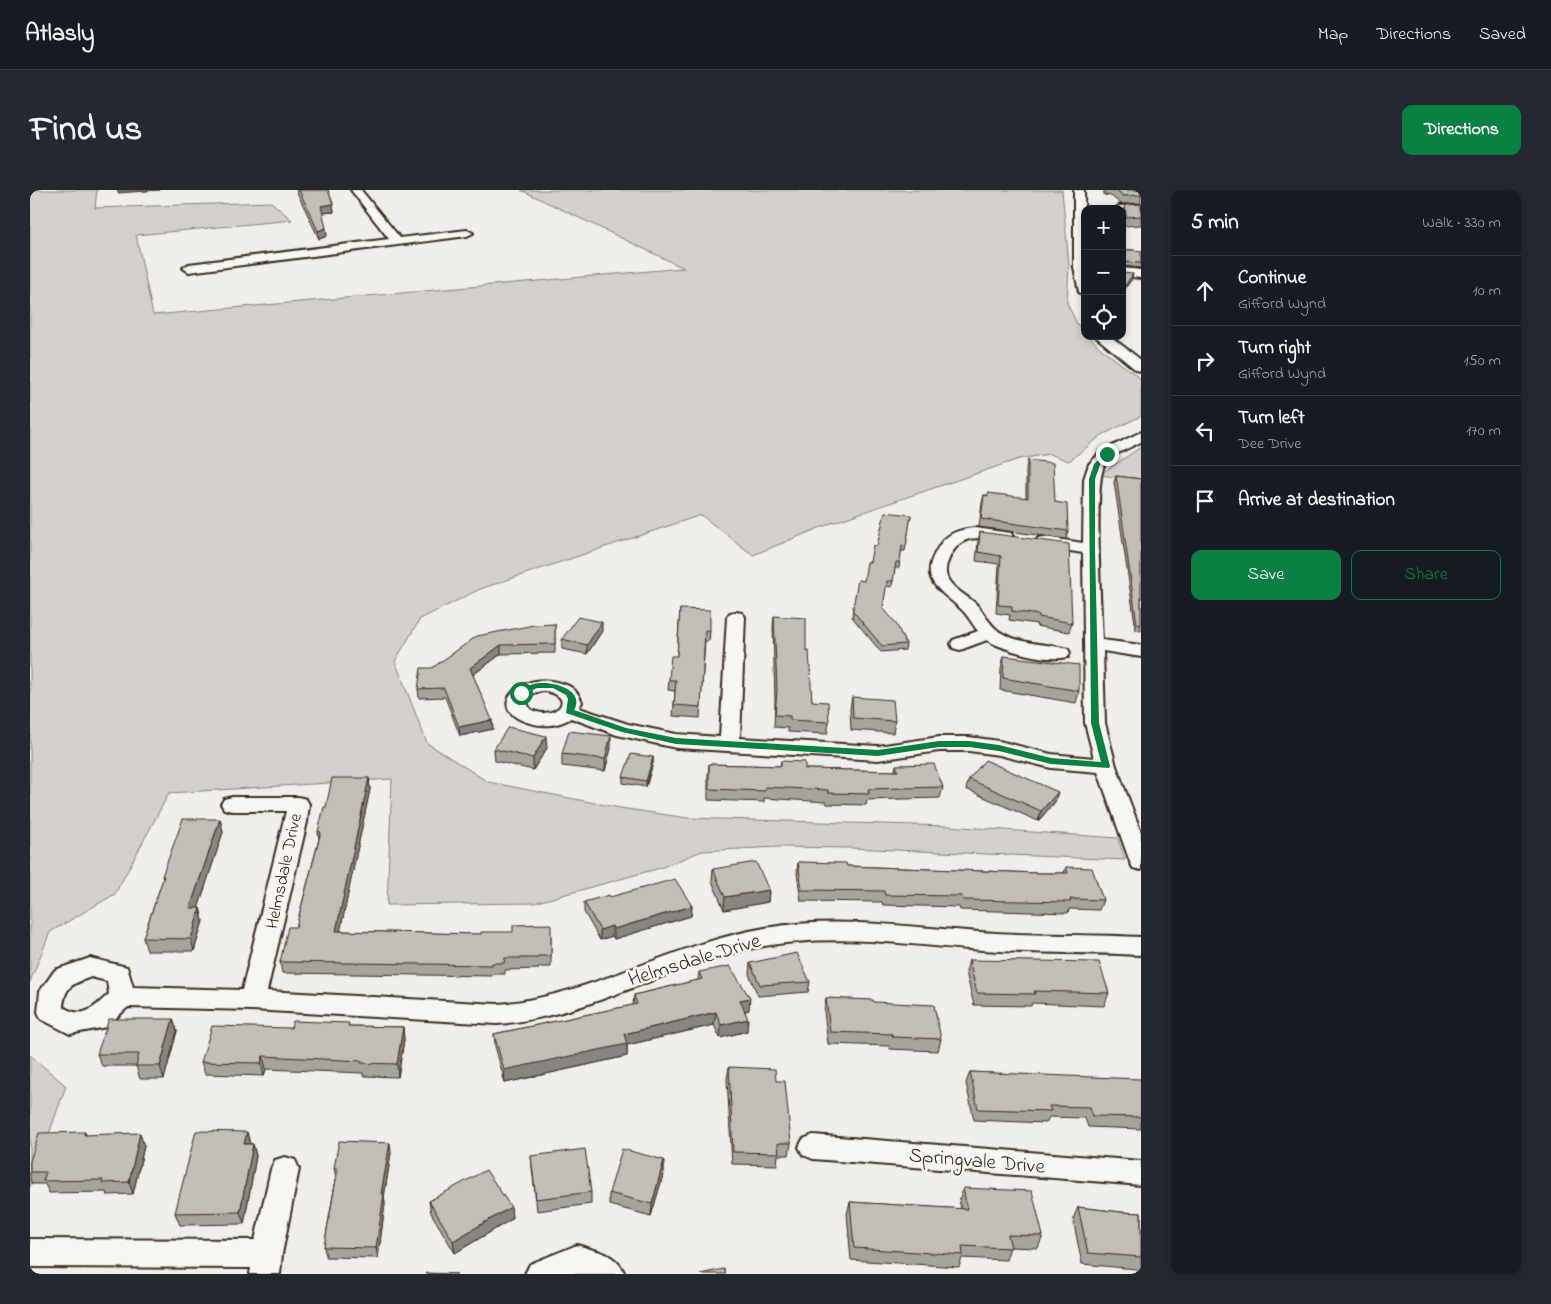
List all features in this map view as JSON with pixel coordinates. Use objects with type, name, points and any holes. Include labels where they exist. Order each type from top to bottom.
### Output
[{"type":"street","points":[[356,190],[397,242]]},
{"type":"street","points":[[1079,190],[1081,205]]},
{"type":"street","points":[[1126,209],[1141,208]]},
{"type":"street","points":[[189,268],[467,233]]},
{"type":"street","points":[[1126,272],[1141,274]]},
{"type":"street","points":[[1107,340],[1141,366]]},
{"type":"street","points":[[1141,436],[1107,454],[1097,464],[1092,479],[1091,549],[1095,723],[1106,766],[1135,834],[1141,862]]},
{"type":"street","points":[[1061,653],[1012,644],[996,638],[989,633],[968,606],[947,590],[937,573],[938,566],[953,539],[969,533],[1091,549]]},
{"type":"street","points":[[730,744],[736,617]]},
{"type":"street","points":[[960,644],[989,633]]},
{"type":"street","points":[[1093,644],[1141,651]]},
{"type":"street","points":[[569,711],[624,730],[676,741],[878,753],[939,744],[969,744],[999,748],[1051,761],[1106,766]]},
{"type":"street","name":"Helmsdale Drive","points":[[232,804],[298,804],[296,822],[252,1000]]},
{"type":"street","name":"Helmsdale Drive","points":[[122,997],[252,1000],[496,1014],[532,1010],[601,989],[682,959],[765,936],[815,932],[872,931],[1009,943],[1141,946]]},
{"type":"street","name":"Springvale Drive","points":[[814,1146],[1141,1173]]},
{"type":"street","points":[[30,1253],[266,1264],[285,1169]]},
{"type":"street","points":[[540,1274],[577,1259],[603,1267],[610,1274]]},
{"type":"shaded area","points":[[30,190],[97,190],[95,208],[271,202],[292,220],[136,235],[153,315],[684,268],[521,190],[1062,190],[1069,265],[1067,303],[1077,324],[1081,328],[1081,340],[1093,340],[1141,379],[1141,416],[1102,435],[1069,461],[1049,454],[1019,459],[834,522],[753,555],[701,515],[480,589],[420,619],[395,661],[427,743],[488,782],[620,808],[688,818],[947,826],[1118,838],[1125,860],[850,848],[778,847],[702,851],[660,868],[534,903],[387,905],[392,779],[169,793],[115,894],[50,932],[30,982]]},
{"type":"shaded area","points":[[1141,447],[1141,480],[1099,475]]},
{"type":"shaded area","points":[[30,1055],[66,1086],[30,1187]]},
{"type":"building","points":[[299,190],[328,190],[333,204],[321,206],[326,228],[318,231]]},
{"type":"building","points":[[1117,190],[1141,190],[1141,195],[1123,196]]},
{"type":"building","points":[[1141,204],[1141,216],[1126,217],[1125,205]]},
{"type":"building","points":[[1126,249],[1141,251],[1141,263],[1126,262]]},
{"type":"building","points":[[1126,273],[1133,274],[1126,284]]},
{"type":"building","points":[[1028,460],[1053,463],[1055,502],[1067,504],[1068,531],[981,519],[984,495],[988,496],[988,493],[1028,498]]},
{"type":"building","points":[[1116,476],[1141,479],[1141,625],[1137,624]]},
{"type":"building","points":[[885,512],[911,515],[906,546],[902,545],[900,562],[896,562],[893,581],[887,581],[883,608],[895,622],[906,644],[882,646],[853,611],[853,607],[858,580],[864,581],[867,562],[870,562],[873,545],[877,546]]},
{"type":"building","points":[[980,532],[1069,544],[1072,623],[1012,611],[1012,606],[998,605],[1001,556],[978,552]]},
{"type":"building","points":[[680,609],[710,610],[710,631],[705,630],[701,707],[674,705],[676,680],[669,680],[671,656],[677,656]]},
{"type":"building","points":[[774,616],[806,618],[806,650],[809,651],[812,701],[828,702],[829,722],[790,720],[790,716],[775,715],[777,690]]},
{"type":"building","points":[[578,617],[602,622],[587,645],[562,639]]},
{"type":"building","points":[[555,624],[555,644],[501,645],[470,668],[492,720],[459,727],[444,688],[418,689],[421,668],[432,668],[477,636],[534,625]]},
{"type":"building","points":[[1004,656],[1079,665],[1079,691],[1003,678]]},
{"type":"building","points":[[852,697],[893,700],[895,721],[853,718]]},
{"type":"building","points":[[508,727],[546,736],[533,758],[494,749]]},
{"type":"building","points":[[569,731],[611,736],[605,759],[562,754]]},
{"type":"building","points":[[631,754],[653,757],[646,781],[623,777]]},
{"type":"building","points":[[985,760],[1058,792],[1041,811],[969,779]]},
{"type":"building","points":[[781,761],[805,762],[805,769],[898,771],[896,765],[934,764],[943,787],[868,789],[869,794],[828,793],[828,790],[765,787],[765,791],[709,789],[709,764],[781,766]]},
{"type":"building","points":[[332,778],[369,778],[336,931],[481,934],[481,932],[513,932],[513,925],[551,924],[551,956],[505,958],[504,963],[492,963],[492,965],[280,962],[288,927],[296,927],[321,832],[318,832]]},
{"type":"building","points":[[183,819],[220,819],[190,908],[200,908],[191,939],[143,938],[164,876],[162,876]]},
{"type":"building","points":[[756,862],[769,890],[725,897],[713,869]]},
{"type":"building","points":[[798,862],[846,863],[847,866],[1037,873],[1068,873],[1066,867],[1092,868],[1103,900],[1070,899],[1071,902],[963,900],[962,896],[885,895],[884,891],[802,890]]},
{"type":"building","points":[[675,879],[692,906],[614,929],[612,926],[600,930],[584,902],[609,895],[610,897]]},
{"type":"building","points":[[797,953],[810,982],[760,985],[750,963]]},
{"type":"building","points":[[969,960],[1099,962],[1109,993],[1034,991],[1035,994],[977,993]]},
{"type":"building","points":[[730,966],[750,998],[740,1000],[748,1019],[721,1025],[716,1012],[624,1034],[627,1044],[504,1070],[494,1034],[637,1004],[634,995],[702,979],[699,972]]},
{"type":"building","points":[[826,998],[934,1005],[941,1039],[893,1037],[892,1034],[830,1032]]},
{"type":"building","points":[[109,1019],[173,1019],[160,1066],[136,1066],[139,1054],[97,1054]]},
{"type":"building","points":[[293,1021],[349,1023],[348,1026],[403,1027],[397,1064],[263,1056],[261,1063],[201,1062],[212,1026],[291,1028]]},
{"type":"building","points":[[729,1067],[775,1069],[776,1081],[785,1081],[791,1143],[778,1143],[779,1153],[733,1152]]},
{"type":"building","points":[[970,1072],[1140,1079],[1141,1117],[1092,1116],[1090,1107],[1049,1106],[1051,1111],[978,1109]]},
{"type":"building","points":[[196,1131],[247,1132],[244,1144],[253,1144],[240,1212],[175,1213]]},
{"type":"building","points":[[85,1132],[84,1135],[140,1133],[129,1182],[102,1183],[103,1180],[43,1181],[46,1172],[30,1172],[30,1161],[39,1133]]},
{"type":"building","points":[[339,1141],[390,1143],[381,1194],[384,1194],[376,1248],[324,1247],[338,1168],[334,1168]]},
{"type":"building","points":[[585,1149],[591,1192],[536,1199],[531,1156]]},
{"type":"building","points":[[622,1149],[664,1160],[652,1204],[609,1193]]},
{"type":"building","points":[[486,1170],[511,1207],[453,1241],[429,1201]]},
{"type":"building","points":[[963,1188],[1032,1191],[1043,1236],[1008,1235],[1011,1248],[962,1246],[963,1255],[854,1248],[850,1202],[967,1209]]},
{"type":"building","points":[[1078,1207],[1141,1213],[1141,1257],[1088,1253]]},
{"type":"building","points":[[724,1269],[726,1274],[700,1274]]},
{"type":"route","points":[[521,693],[536,686],[554,686],[569,693],[573,705],[569,711],[624,730],[676,741],[878,753],[939,744],[969,744],[999,748],[1051,761],[1106,766],[1095,723],[1091,549],[1092,479],[1097,464],[1107,454]]}]
